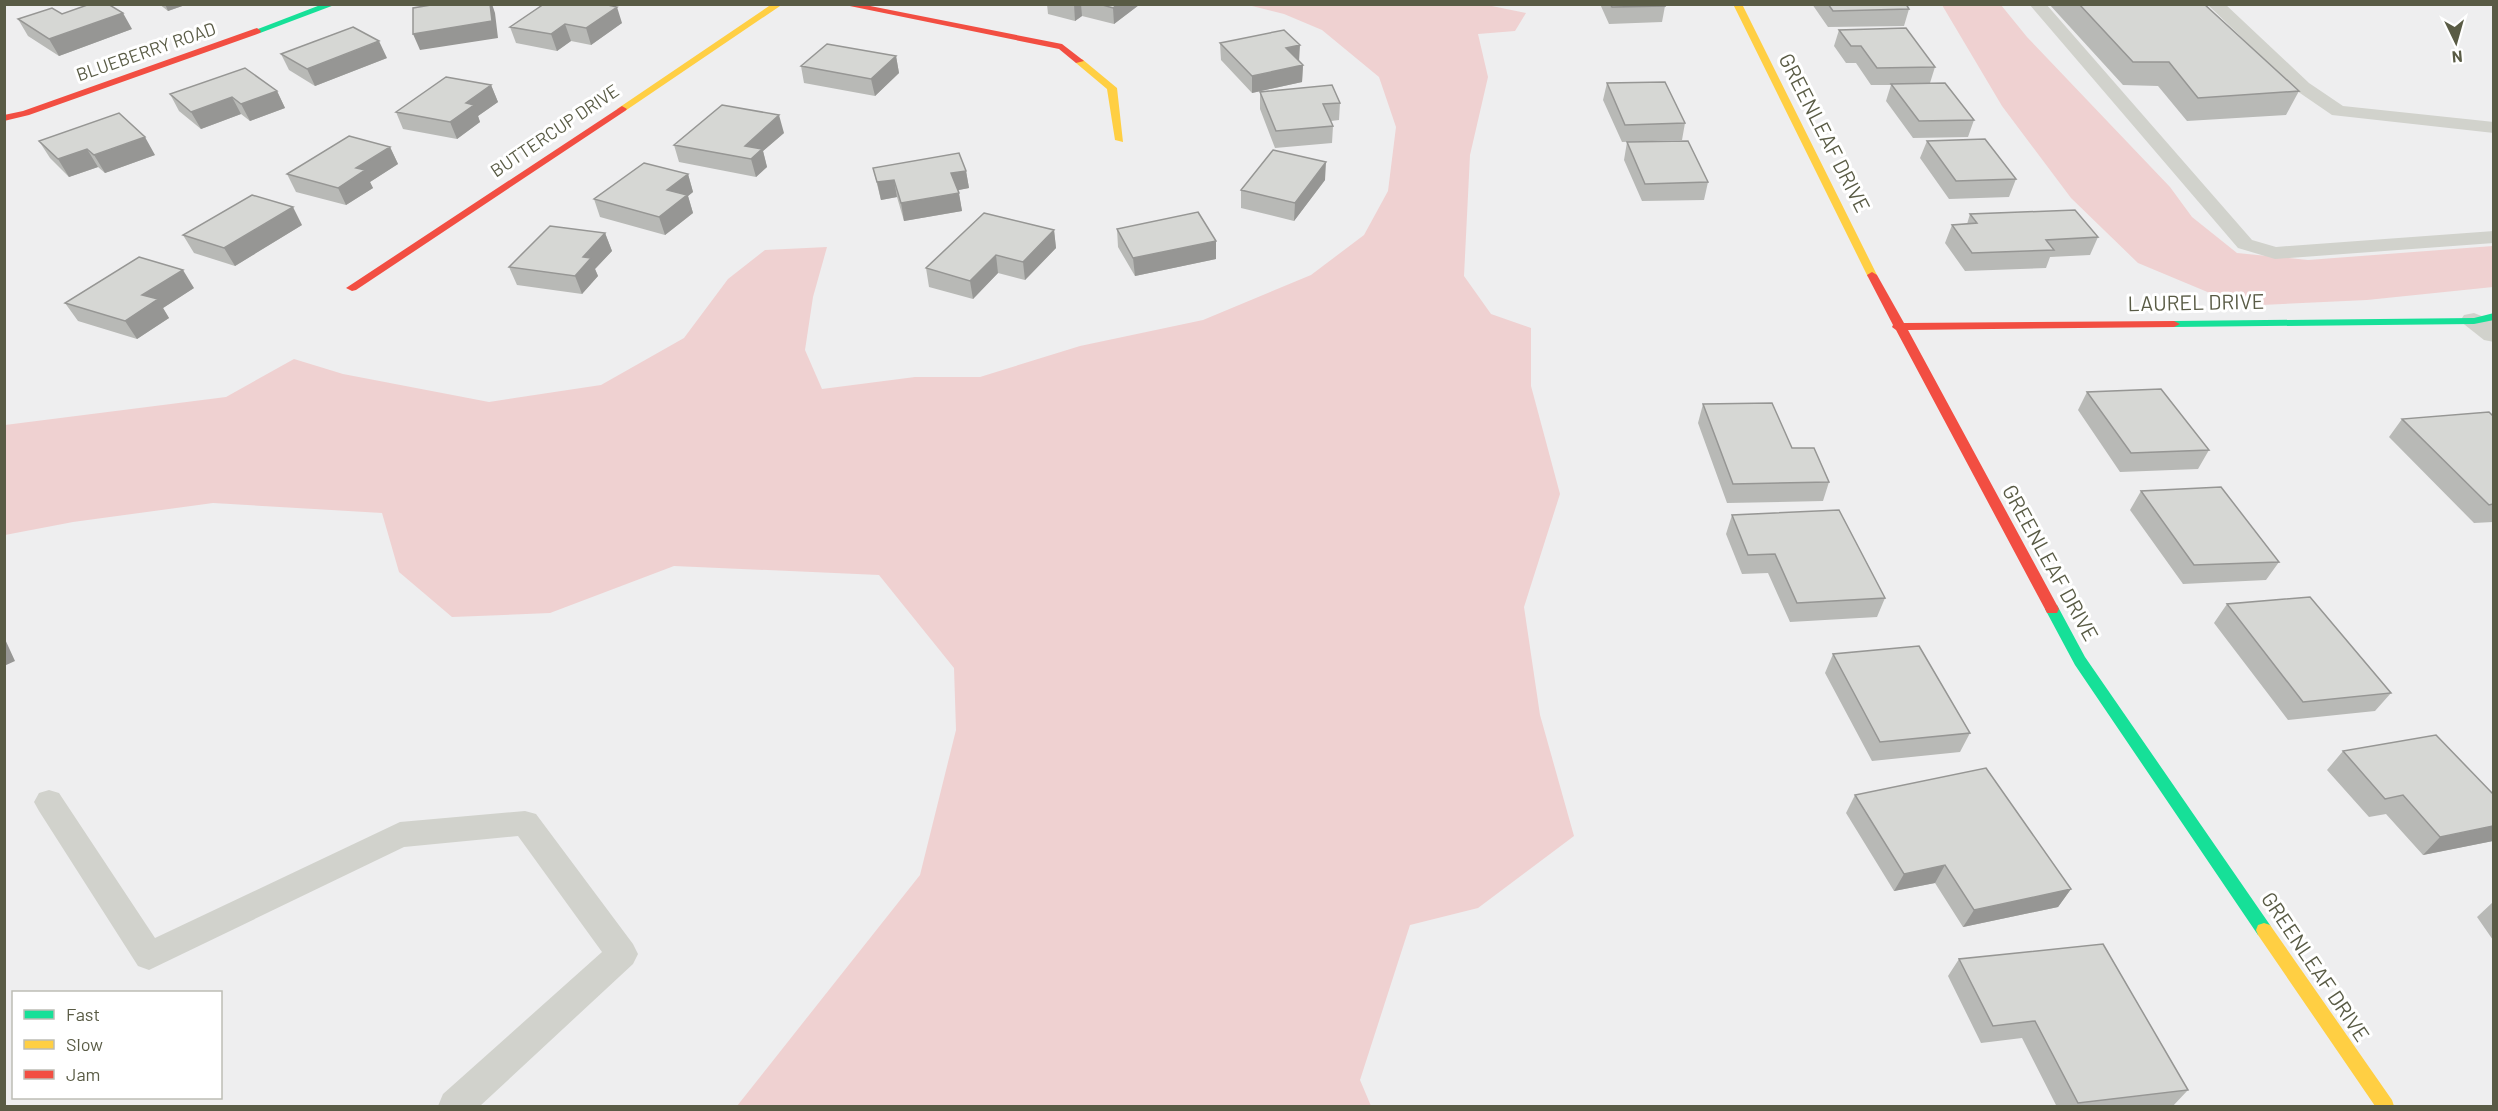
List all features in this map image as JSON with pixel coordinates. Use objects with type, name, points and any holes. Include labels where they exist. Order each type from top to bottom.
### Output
[{"type":"street","name":"BLUEBERRY ROAD","points":[[4,118],[26,113],[333,4]]},
{"type":"street","name":"BUTTERCUP DRIVE","points":[[352,288],[779,4]]},
{"type":"street","points":[[844,4],[1062,47],[1112,88],[1120,140]]},
{"type":"street","name":"GREENLEAF DRIVE","points":[[1737,4],[1898,327],[2080,662],[2385,1107]]},
{"type":"street","name":"LAUREL DRIVE","points":[[1898,327],[2487,324]]},
{"type":"lane","points":[[2037,4],[2245,244],[2275,253],[2493,237]]},
{"type":"lane","points":[[2215,4],[2304,87],[2338,111],[2493,128]]},
{"type":"lane","points":[[49,802],[149,956],[400,835],[525,824],[622,954],[456,1107]]},
{"type":"shaded area","points":[[1482,4],[1526,13],[1515,31],[1478,34],[1488,77],[1470,155],[1464,276],[1491,314],[1531,328],[1531,386],[1560,494],[1524,607],[1540,715],[1574,836],[1478,908],[1410,925],[1360,1080],[1371,1106],[737,1106],[920,875],[956,730],[954,668],[879,575],[674,566],[550,613],[452,617],[399,572],[382,513],[213,503],[73,522],[5,535],[5,425],[226,397],[294,359],[343,374],[489,402],[601,385],[684,338],[728,279],[765,250],[827,247],[813,297],[805,350],[822,389],[915,377],[980,377],[1080,346],[1203,320],[1311,275],[1364,235],[1388,191],[1396,127],[1379,77],[1322,30],[1284,14],[1248,5]]},
{"type":"shaded area","points":[[1942,5],[2001,5],[2027,37],[2170,187],[2192,217],[2237,253],[2308,260],[2493,246],[2493,287],[2367,300],[2241,306],[2138,263],[2071,198],[2002,106]]},
{"type":"building","points":[[90,4],[108,4],[123,13],[49,39],[18,19],[52,8],[62,14]]},
{"type":"building","points":[[437,4],[490,4],[492,21],[413,34],[413,8]]},
{"type":"building","points":[[544,4],[603,4],[617,7],[586,28],[565,24],[551,34],[510,27]]},
{"type":"building","points":[[1099,4],[1118,4],[1113,8]]},
{"type":"building","points":[[1610,4],[1664,4],[1665,6],[1612,7]]},
{"type":"building","points":[[1828,4],[1906,4],[1909,9],[1833,11]]},
{"type":"building","points":[[2079,4],[2204,4],[2299,91],[2198,98],[2169,62],[2133,62]]},
{"type":"building","points":[[353,27],[379,41],[307,69],[281,54]]},
{"type":"building","points":[[1906,28],[1935,67],[1877,68],[1861,46],[1851,46],[1839,30]]},
{"type":"building","points":[[1284,30],[1300,45],[1286,48],[1303,65],[1252,76],[1220,43]]},
{"type":"building","points":[[827,44],[896,56],[871,79],[801,66]]},
{"type":"building","points":[[245,68],[277,91],[241,104],[232,97],[191,112],[170,94]]},
{"type":"building","points":[[446,77],[491,85],[466,103],[474,105],[450,122],[396,112]]},
{"type":"building","points":[[1665,82],[1685,123],[1625,125],[1607,83]]},
{"type":"building","points":[[1945,83],[1974,120],[1919,121],[1891,84]]},
{"type":"building","points":[[1332,85],[1340,103],[1323,104],[1333,126],[1276,131],[1260,92]]},
{"type":"building","points":[[722,105],[779,115],[745,146],[762,149],[751,159],[674,145]]},
{"type":"building","points":[[119,113],[145,137],[94,155],[87,149],[58,159],[39,141]]},
{"type":"building","points":[[349,136],[390,147],[356,168],[365,170],[338,188],[287,174]]},
{"type":"building","points":[[1985,139],[2016,179],[1956,181],[1927,141]]},
{"type":"building","points":[[1688,141],[1708,182],[1645,184],[1627,142]]},
{"type":"building","points":[[1273,150],[1326,162],[1295,203],[1241,190]]},
{"type":"building","points":[[959,153],[966,171],[951,173],[959,193],[901,203],[894,180],[877,182],[873,168]]},
{"type":"building","points":[[644,163],[688,174],[667,190],[687,195],[659,217],[594,199]]},
{"type":"building","points":[[252,195],[293,207],[224,248],[183,235]]},
{"type":"building","points":[[2075,210],[2098,237],[2046,240],[2054,250],[1972,253],[1952,225],[1977,223],[1970,214]]},
{"type":"building","points":[[1198,212],[1216,241],[1133,258],[1117,229]]},
{"type":"building","points":[[984,213],[1054,230],[1023,262],[996,255],[970,281],[926,268]]},
{"type":"building","points":[[550,226],[605,233],[583,257],[591,258],[575,276],[509,267]]},
{"type":"building","points":[[139,257],[183,270],[142,295],[158,299],[125,321],[65,303]]},
{"type":"building","points":[[2161,389],[2209,450],[2131,453],[2087,392]]},
{"type":"building","points":[[1772,403],[1792,448],[1814,448],[1829,482],[1733,484],[1703,404]]},
{"type":"building","points":[[2489,412],[2493,416],[2493,504],[2489,505],[2402,419]]},
{"type":"building","points":[[2221,487],[2279,562],[2194,565],[2141,491]]},
{"type":"building","points":[[1839,510],[1885,598],[1797,603],[1775,554],[1748,555],[1732,515]]},
{"type":"building","points":[[2310,597],[2391,693],[2303,702],[2227,604]]},
{"type":"building","points":[[1919,646],[1970,733],[1880,742],[1833,654]]},
{"type":"building","points":[[2436,735],[2493,794],[2493,826],[2440,837],[2403,795],[2385,799],[2343,751]]},
{"type":"building","points":[[1986,768],[2071,889],[1974,910],[1945,865],[1904,874],[1855,795]]},
{"type":"building","points":[[2103,944],[2188,1090],[2078,1103],[2035,1021],[1993,1026],[1959,959]]},
{"type":"traffic: fast","points":[[257,31],[333,4]]},
{"type":"traffic: fast","points":[[2174,324],[2474,321],[2494,316]]},
{"type":"traffic: fast","points":[[2052,609],[2080,661],[2264,930]]},
{"type":"traffic: slow","points":[[622,109],[779,4]]},
{"type":"traffic: slow","points":[[1737,4],[1872,275]]},
{"type":"traffic: slow","points":[[1079,61],[1112,88],[1120,140]]},
{"type":"traffic: slow","points":[[2264,930],[2385,1106]]},
{"type":"traffic: jam","points":[[844,4],[1062,47],[1079,61]]},
{"type":"traffic: jam","points":[[4,118],[26,113],[257,31]]},
{"type":"traffic: jam","points":[[352,288],[622,109]]},
{"type":"traffic: jam","points":[[1872,275],[2052,609]]},
{"type":"traffic: jam","points":[[1898,327],[2174,324]]}]
